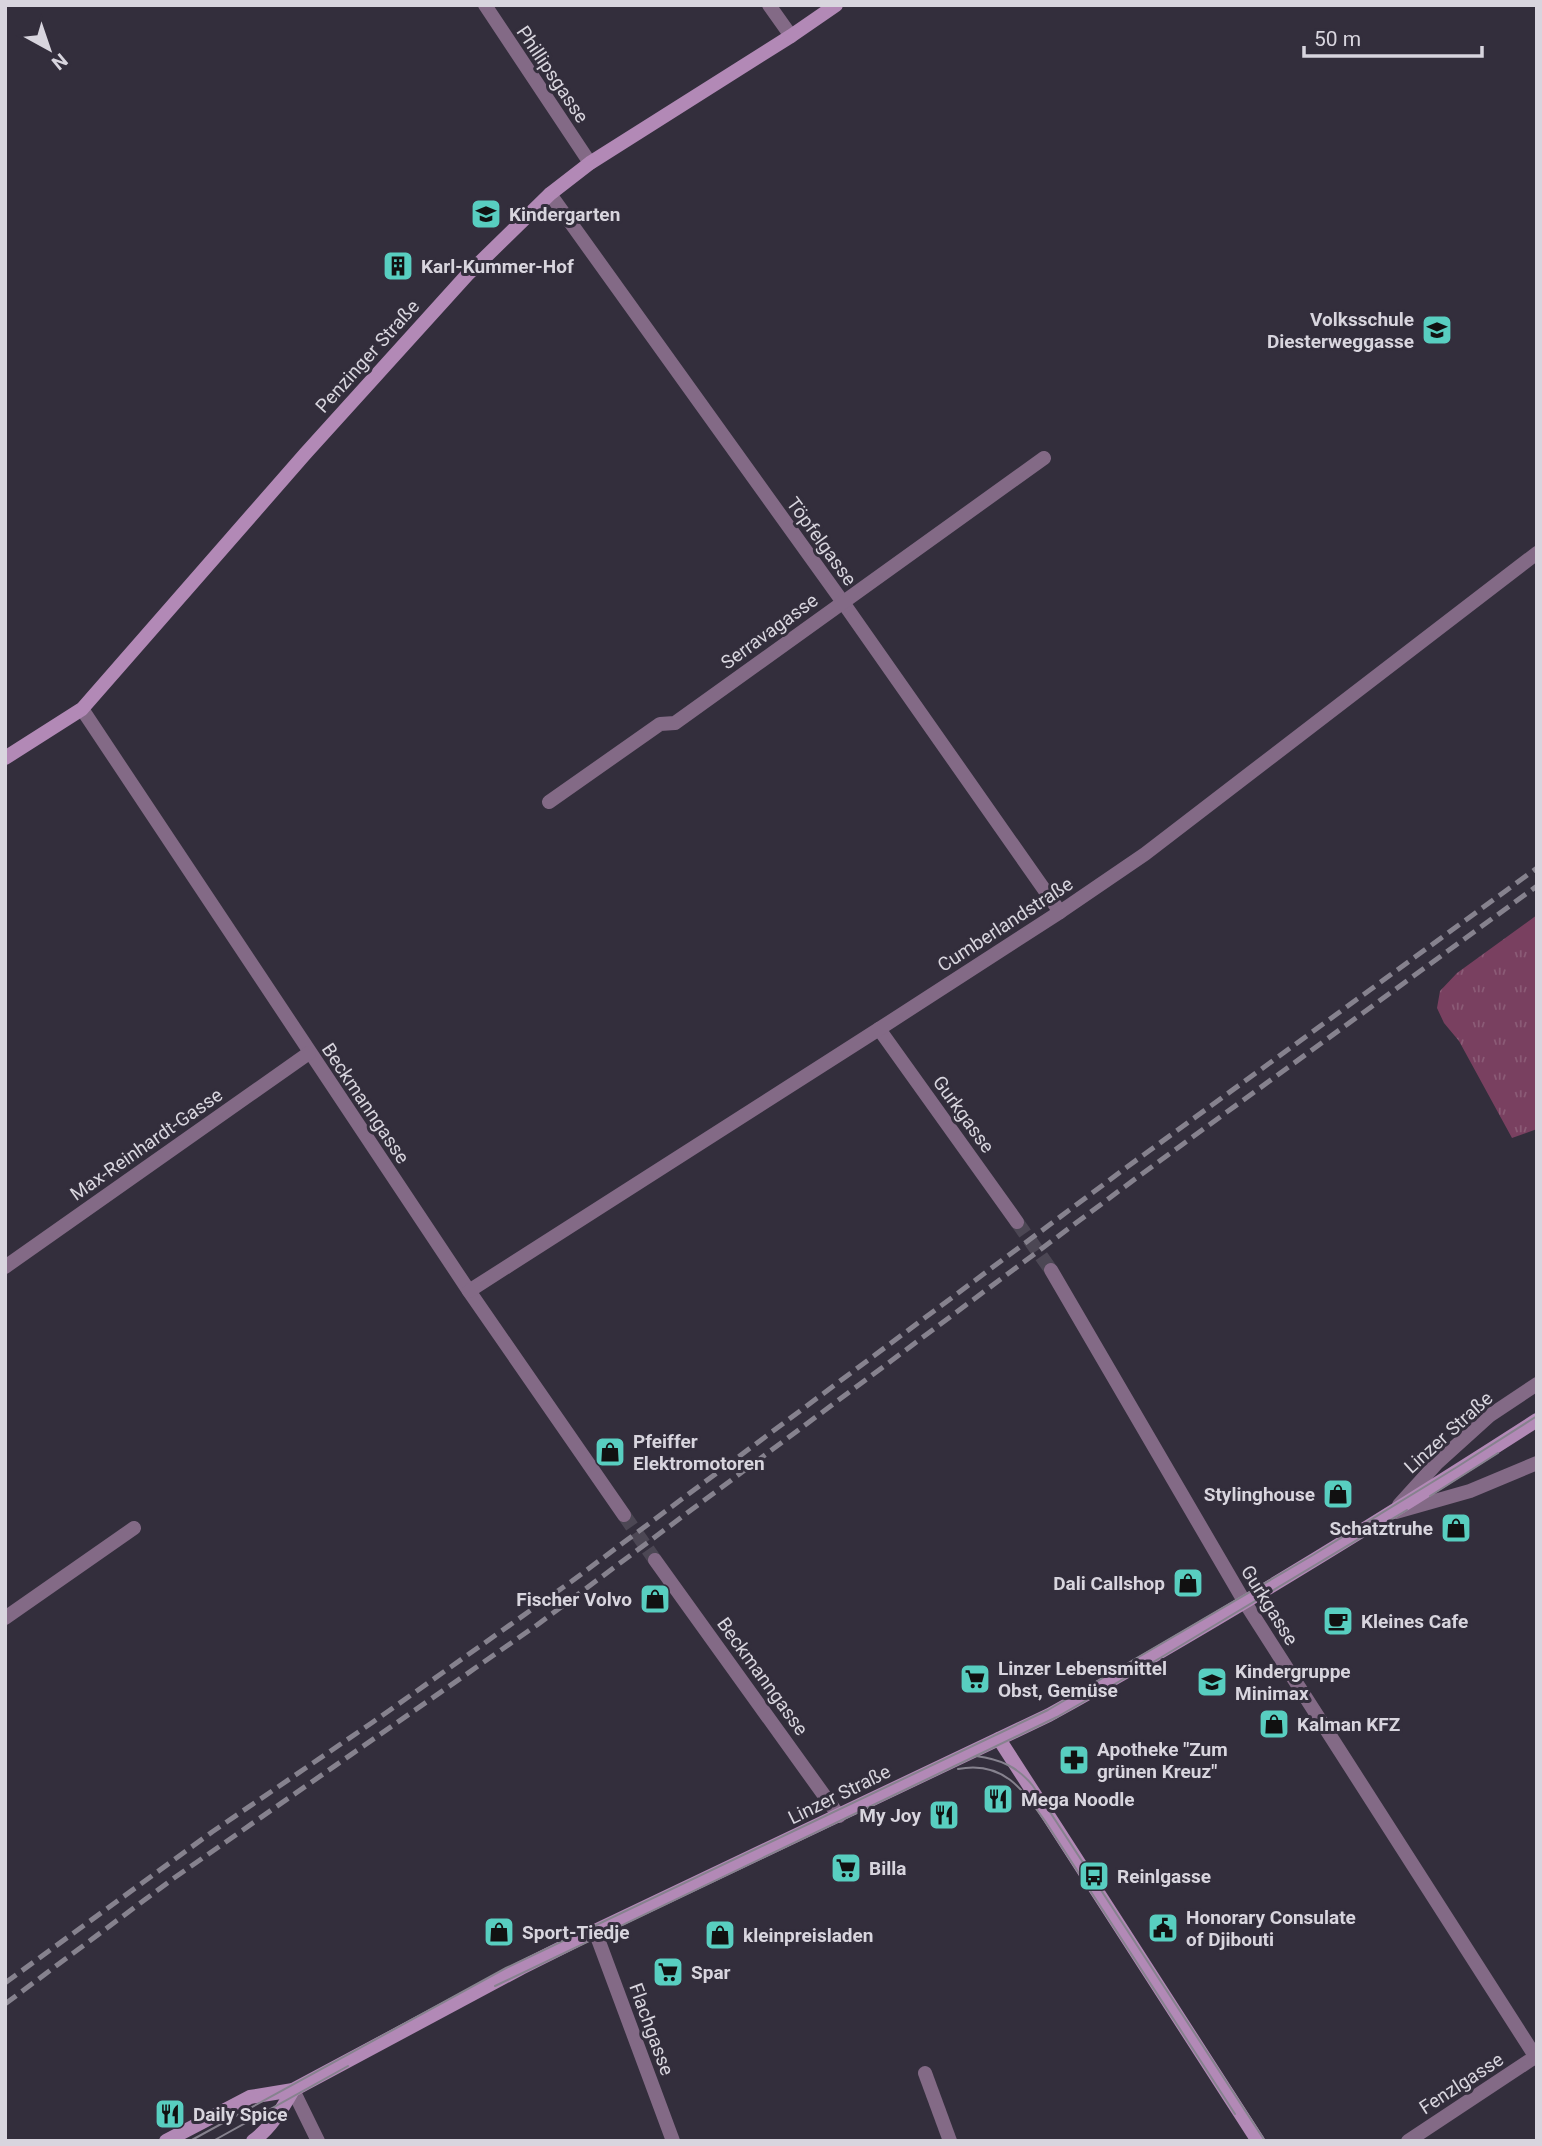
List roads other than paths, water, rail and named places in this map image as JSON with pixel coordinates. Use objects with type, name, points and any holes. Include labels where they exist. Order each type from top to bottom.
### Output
[{"type":"main road","name":"Penzinger Straße","points":[[5,758],[82,709],[304,454],[458,285],[550,194],[590,163],[836,5]]},
{"type":"main road","name":"Linzer Straße","points":[[166,2141],[250,2097],[293,2090],[595,1931],[1026,1727],[1102,1686],[1391,1514],[1537,1420]]},
{"type":"main road","points":[[999,1739],[1258,2141]]},
{"type":"main road","name":"Linzer Straße","points":[[253,2141],[263,2134],[293,2090]]},
{"type":"street","name":"Phillipsgasse","points":[[485,5],[590,163]]},
{"type":"street","points":[[769,5],[791,36]]},
{"type":"street","name":"Töpfelgasse","points":[[550,194],[842,601],[1060,912]]},
{"type":"street","name":"Serravagasse","points":[[549,802],[660,724],[675,723],[1044,458]]},
{"type":"street","name":"Cumberlandstraße","points":[[468,1291],[1060,912],[1156,846],[1537,553]]},
{"type":"street","name":"Beckmanngasse","points":[[82,709],[468,1291],[624,1515]]},
{"type":"street","name":"Gurkgasse","points":[[879,1029],[1017,1222]]},
{"type":"street","name":"Max-Reinhardt-Gasse","points":[[5,1267],[309,1053]]},
{"type":"street","name":"Gurkgasse","points":[[1051,1269],[1244,1601],[1536,2058]]},
{"type":"street","name":"Linzer Straße","points":[[1391,1514],[1437,1463],[1489,1416],[1537,1384]]},
{"type":"street","name":"Linzer Straße","points":[[1391,1514],[1470,1491],[1537,1463]]},
{"type":"street","points":[[5,1618],[134,1528]]},
{"type":"street","name":"Beckmanngasse","points":[[654,1560],[839,1816]]},
{"type":"street","name":"Flachgasse","points":[[595,1931],[673,2141]]},
{"type":"street","name":"Fenzlgasse","points":[[1408,2141],[1536,2058]]},
{"type":"street","points":[[925,2073],[950,2141]]},
{"type":"street","points":[[293,2090],[318,2141]]},
{"type":"tunnel","points":[[1017,1222],[1051,1270]]},
{"type":"tunnel","points":[[624,1515],[655,1560]]},
{"type":"tram line","points":[[190,2141],[506,1968],[1048,1710],[1313,1555],[1537,1416]]},
{"type":"tram line","points":[[1430,1496],[1498,1453]]},
{"type":"tram line","points":[[495,1986],[1057,1717],[1407,1510]]},
{"type":"tram line","points":[[976,1756],[1008,1765],[1033,1786],[1265,2141]]},
{"type":"tram line","points":[[958,1769],[974,1767],[1000,1774],[1030,1800],[1235,2114]]},
{"type":"tram line","points":[[213,2141],[348,2066]]},
{"type":"railway","points":[[5,1983],[212,1832],[572,1581],[1127,1167],[1537,868]]},
{"type":"railway","points":[[5,2004],[174,1878],[537,1625],[1135,1179],[1537,886]]},
{"type":"place","name":"Kindergarten","points":[[486,214]]},
{"type":"place","name":"Karl-Kummer-Hof","points":[[398,266]]},
{"type":"place","name":"Volksschule Diesterweggasse","points":[[1437,330]]},
{"type":"place","name":"Pfeiffer Elektromotoren","points":[[610,1452]]},
{"type":"place","name":"Stylinghouse","points":[[1338,1494]]},
{"type":"place","name":"Schatztruhe","points":[[1456,1528]]},
{"type":"place","name":"Dali Callshop","points":[[1188,1583]]},
{"type":"place","name":"Fischer Volvo","points":[[655,1599]]},
{"type":"place","name":"Kleines Cafe","points":[[1338,1621]]},
{"type":"place","name":"Linzer Lebensmittel Obst, Gemüse","points":[[975,1679]]},
{"type":"place","name":"Kindergruppe Minimax","points":[[1212,1682]]},
{"type":"place","name":"Kalman KFZ","points":[[1274,1724]]},
{"type":"place","name":"Apotheke \"Zum grünen Kreuz\"","points":[[1074,1760]]},
{"type":"place","name":"Mega Noodle","points":[[998,1799]]},
{"type":"place","name":"My Joy","points":[[944,1815]]},
{"type":"place","name":"Billa","points":[[846,1868]]},
{"type":"place","name":"Reinlgasse","points":[[1094,1876]]},
{"type":"place","name":"Honorary Consulate of Djibouti","points":[[1163,1928]]},
{"type":"place","name":"Sport-Tiedje","points":[[499,1932]]},
{"type":"place","name":"kleinpreisladen","points":[[720,1935]]},
{"type":"place","name":"Spar","points":[[668,1972]]},
{"type":"place","name":"Daily Spice","points":[[170,2114]]}]
